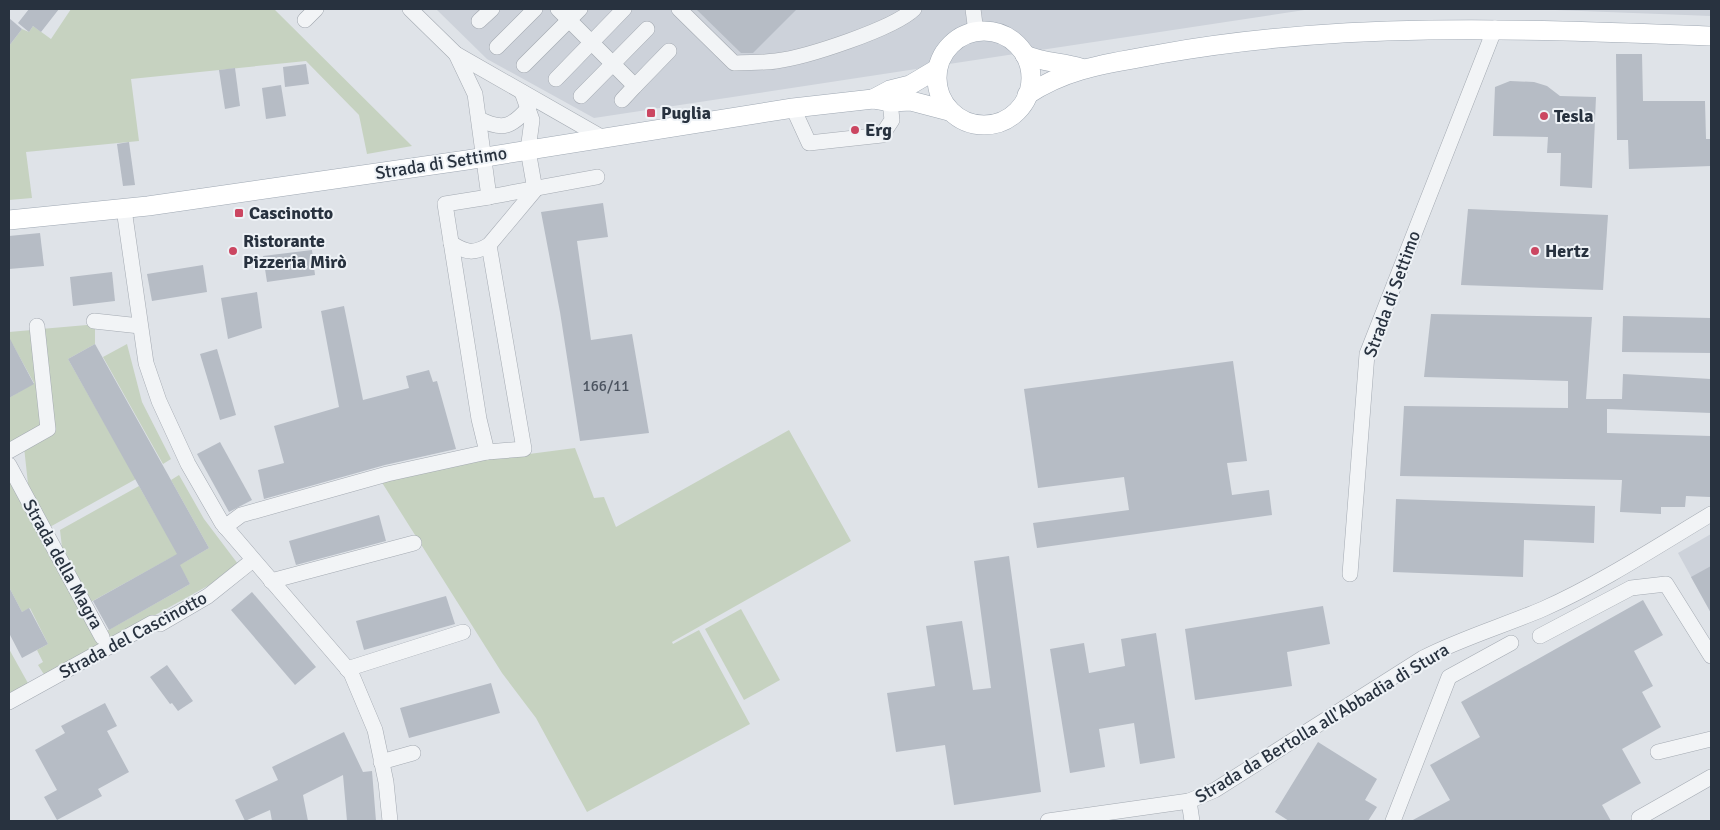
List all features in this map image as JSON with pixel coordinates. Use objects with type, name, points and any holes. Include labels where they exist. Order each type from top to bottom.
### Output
[{"type":"main road","points":[[1027,95],[1047,82],[1063,78],[1081,68],[1191,48],[1351,31],[1495,28],[1711,36]]},
{"type":"main road","points":[[1025,55],[1031,74],[1027,95],[1023,104],[1012,116],[998,123],[982,125],[967,122],[950,111],[941,98],[938,85],[938,69],[950,45],[962,36],[976,32],[992,32],[1006,37],[1025,55],[1051,64],[1064,63],[1081,68]]},
{"type":"main road","name":"Strada di Settimo","points":[[882,100],[890,90],[910,85],[938,69]]},
{"type":"main road","name":"Strada di Settimo","points":[[9,220],[124,208],[484,157],[793,108],[882,100],[911,101],[950,111]]},
{"type":"street","points":[[305,20],[316,9]]},
{"type":"street","points":[[410,9],[456,54],[603,138]]},
{"type":"street","points":[[480,21],[492,9]]},
{"type":"street","points":[[497,47],[535,9]]},
{"type":"street","points":[[558,9],[635,86]]},
{"type":"street","points":[[524,65],[580,9]]},
{"type":"street","points":[[556,79],[624,9]]},
{"type":"street","points":[[679,9],[734,63],[776,61],[854,40],[907,16],[914,9]]},
{"type":"street","points":[[973,9],[976,32]]},
{"type":"street","name":"Strada di Settimo","points":[[1350,574],[1367,354],[1495,28]]},
{"type":"street","points":[[581,96],[647,30]]},
{"type":"street","points":[[622,100],[669,51]]},
{"type":"street","points":[[456,54],[475,94],[489,197]]},
{"type":"street","points":[[451,244],[464,252],[475,252],[489,245],[535,190],[528,150],[532,120],[529,107],[522,92]]},
{"type":"street","points":[[793,108],[809,142],[882,135],[892,120],[882,100]]},
{"type":"street","points":[[479,119],[493,126],[508,125],[520,118],[529,107]]},
{"type":"street","points":[[487,452],[479,419],[445,204],[535,190],[597,177]]},
{"type":"street","points":[[124,208],[148,371],[159,401],[206,496],[225,527],[347,669],[374,730],[382,762],[390,821]]},
{"type":"street","points":[[225,527],[240,515],[387,474],[487,452],[524,449],[489,245]]},
{"type":"street","points":[[94,321],[140,326]]},
{"type":"street","points":[[9,452],[48,429],[37,326]]},
{"type":"street","name":"Strada della Magra","points":[[9,465],[102,637]]},
{"type":"street","name":"Strada da Bertolla all'Abbadia di Stura","points":[[1192,821],[1189,801],[1215,790],[1424,658],[1450,645],[1543,609],[1592,584],[1711,514]]},
{"type":"street","points":[[271,581],[414,543]]},
{"type":"street","name":"Strada del Cascinotto","points":[[9,702],[152,623],[160,624],[208,596],[253,560]]},
{"type":"street","points":[[1540,636],[1631,588],[1666,584],[1711,656]]},
{"type":"street","points":[[347,669],[463,632]]},
{"type":"street","points":[[1393,821],[1449,677],[1511,643]]},
{"type":"street","points":[[1658,752],[1711,739]]},
{"type":"street","points":[[382,762],[413,753]]},
{"type":"street","points":[[1639,818],[1711,777]]},
{"type":"street","points":[[1048,821],[1189,801]]},
{"type":"shaded area","points":[[436,9],[1311,9],[594,118],[487,59]]},
{"type":"shaded area","points":[[1529,9],[1711,9],[1711,16]]},
{"type":"shaded area","points":[[1711,534],[1711,613],[1678,553]]},
{"type":"green space","points":[[71,9],[274,9],[412,146],[367,154],[359,115],[306,61],[131,79],[139,141],[26,152],[32,198],[9,200],[9,46],[22,29],[29,32],[33,26],[51,39]]},
{"type":"green space","points":[[87,325],[95,328],[95,344],[68,359],[136,479],[48,528],[29,493],[24,447],[52,431],[41,329]]},
{"type":"green space","points":[[32,330],[43,428],[9,447],[9,398],[34,383],[13,345],[9,347],[9,332]]},
{"type":"green space","points":[[127,344],[142,402],[171,459],[163,464],[103,357]]},
{"type":"green space","points":[[789,430],[851,541],[672,642],[673,644],[699,630],[750,724],[587,812],[536,718],[502,673],[381,481],[438,466],[575,448],[594,498],[604,497],[616,527]]},
{"type":"green space","points":[[9,475],[102,644],[45,676],[38,665],[43,662],[37,650],[48,644],[30,608],[22,612],[9,587]]},
{"type":"green space","points":[[179,475],[204,519],[238,564],[213,583],[110,640],[105,632],[190,584],[174,556],[89,603],[63,556],[60,530],[139,486],[183,563],[209,548],[171,480]]},
{"type":"green space","points":[[741,609],[780,680],[744,700],[705,629]]},
{"type":"green space","points":[[9,649],[29,685],[9,696]]},
{"type":"building","points":[[29,9],[59,9],[41,32],[33,26],[29,32],[18,23]]},
{"type":"building","points":[[696,9],[797,9],[753,53],[741,53]]},
{"type":"building","points":[[9,18],[22,29],[9,46]]},
{"type":"building","points":[[1616,54],[1642,54],[1643,101],[1705,101],[1706,139],[1711,139],[1711,166],[1629,169],[1628,140],[1617,140]]},
{"type":"building","points":[[306,64],[309,84],[285,87],[283,67]]},
{"type":"building","points":[[235,68],[240,106],[225,109],[219,70]]},
{"type":"building","name":"Tesla","points":[[1510,81],[1534,82],[1547,86],[1560,96],[1596,97],[1592,188],[1560,186],[1561,153],[1547,153],[1548,137],[1493,136],[1495,87]]},
{"type":"building","points":[[281,85],[286,116],[266,119],[262,88]]},
{"type":"building","points":[[129,142],[135,185],[123,186],[117,144]]},
{"type":"building","points":[[603,203],[608,237],[577,241],[591,340],[632,334],[649,433],[580,441],[560,312],[541,212]]},
{"type":"building","name":"Hertz","points":[[1468,209],[1608,215],[1603,290],[1461,285]]},
{"type":"building","points":[[40,233],[44,266],[9,269],[9,236]]},
{"type":"building","points":[[312,250],[315,275],[267,282],[263,256]]},
{"type":"building","points":[[203,265],[207,292],[152,301],[147,274]]},
{"type":"building","points":[[112,272],[115,301],[73,306],[70,277]]},
{"type":"building","points":[[257,292],[262,328],[228,339],[221,298]]},
{"type":"building","points":[[344,306],[363,400],[409,388],[406,376],[429,370],[433,382],[437,381],[456,449],[385,465],[264,499],[258,470],[284,463],[274,426],[339,407],[321,311]]},
{"type":"building","points":[[1431,314],[1592,317],[1586,399],[1622,399],[1623,374],[1711,379],[1711,413],[1607,409],[1607,433],[1711,436],[1710,497],[1686,496],[1685,507],[1661,507],[1661,514],[1620,512],[1622,480],[1400,476],[1404,406],[1568,408],[1568,381],[1424,377]]},
{"type":"building","points":[[1623,316],[1711,318],[1711,353],[1622,352]]},
{"type":"building","points":[[9,337],[34,384],[9,398]]},
{"type":"building","points":[[95,344],[209,548],[180,565],[190,584],[109,630],[93,601],[177,554],[68,359]]},
{"type":"building","points":[[217,349],[236,415],[220,420],[200,354]]},
{"type":"building","points":[[1233,361],[1247,461],[1227,463],[1232,495],[1269,490],[1272,515],[1037,548],[1033,523],[1129,510],[1124,477],[1038,488],[1024,389]]},
{"type":"building","points":[[220,442],[252,500],[229,512],[197,454]]},
{"type":"building","points":[[1396,499],[1595,506],[1594,543],[1524,540],[1523,577],[1393,572]]},
{"type":"building","points":[[379,515],[386,541],[296,565],[289,541]]},
{"type":"building","points":[[1009,556],[1041,792],[954,805],[945,745],[896,752],[887,693],[935,686],[926,626],[962,621],[973,690],[991,688],[974,561]]},
{"type":"building","points":[[1711,566],[1711,613],[1691,577]]},
{"type":"building","points":[[9,587],[22,612],[29,608],[48,644],[22,658],[9,633]]},
{"type":"building","points":[[252,592],[316,667],[295,685],[231,610]]},
{"type":"building","points":[[446,596],[455,624],[364,650],[356,621]]},
{"type":"building","points":[[1643,600],[1663,635],[1634,651],[1653,686],[1642,692],[1661,727],[1622,749],[1641,783],[1602,805],[1611,821],[1411,821],[1450,800],[1430,765],[1480,737],[1461,702]]},
{"type":"building","points":[[1323,606],[1330,644],[1287,652],[1292,686],[1195,700],[1185,629]]},
{"type":"building","points":[[1156,633],[1175,758],[1140,764],[1134,723],[1099,729],[1105,767],[1070,773],[1050,649],[1084,643],[1089,673],[1125,666],[1121,639]]},
{"type":"building","points":[[167,665],[193,701],[178,711],[172,703],[170,704],[150,677]]},
{"type":"building","points":[[491,683],[500,713],[409,738],[400,708]]},
{"type":"building","points":[[105,703],[117,726],[107,731],[129,772],[98,789],[102,796],[57,820],[44,797],[57,790],[35,750],[65,733],[61,726]]},
{"type":"building","points":[[344,732],[363,772],[372,771],[376,821],[347,821],[343,775],[303,795],[308,821],[272,821],[270,810],[245,821],[235,800],[278,780],[272,767]]},
{"type":"building","points":[[1318,742],[1377,779],[1365,800],[1377,807],[1368,821],[1289,821],[1275,812]]},
{"type":"place","name":"Puglia","points":[[651,113]]},
{"type":"place","name":"Tesla","points":[[1544,116]]},
{"type":"place","name":"Erg","points":[[855,130]]},
{"type":"place","name":"Cascinotto","points":[[239,213]]},
{"type":"place","name":"Ristorante Pizzeria Mirò","points":[[233,251]]},
{"type":"place","name":"Hertz","points":[[1535,251]]}]
